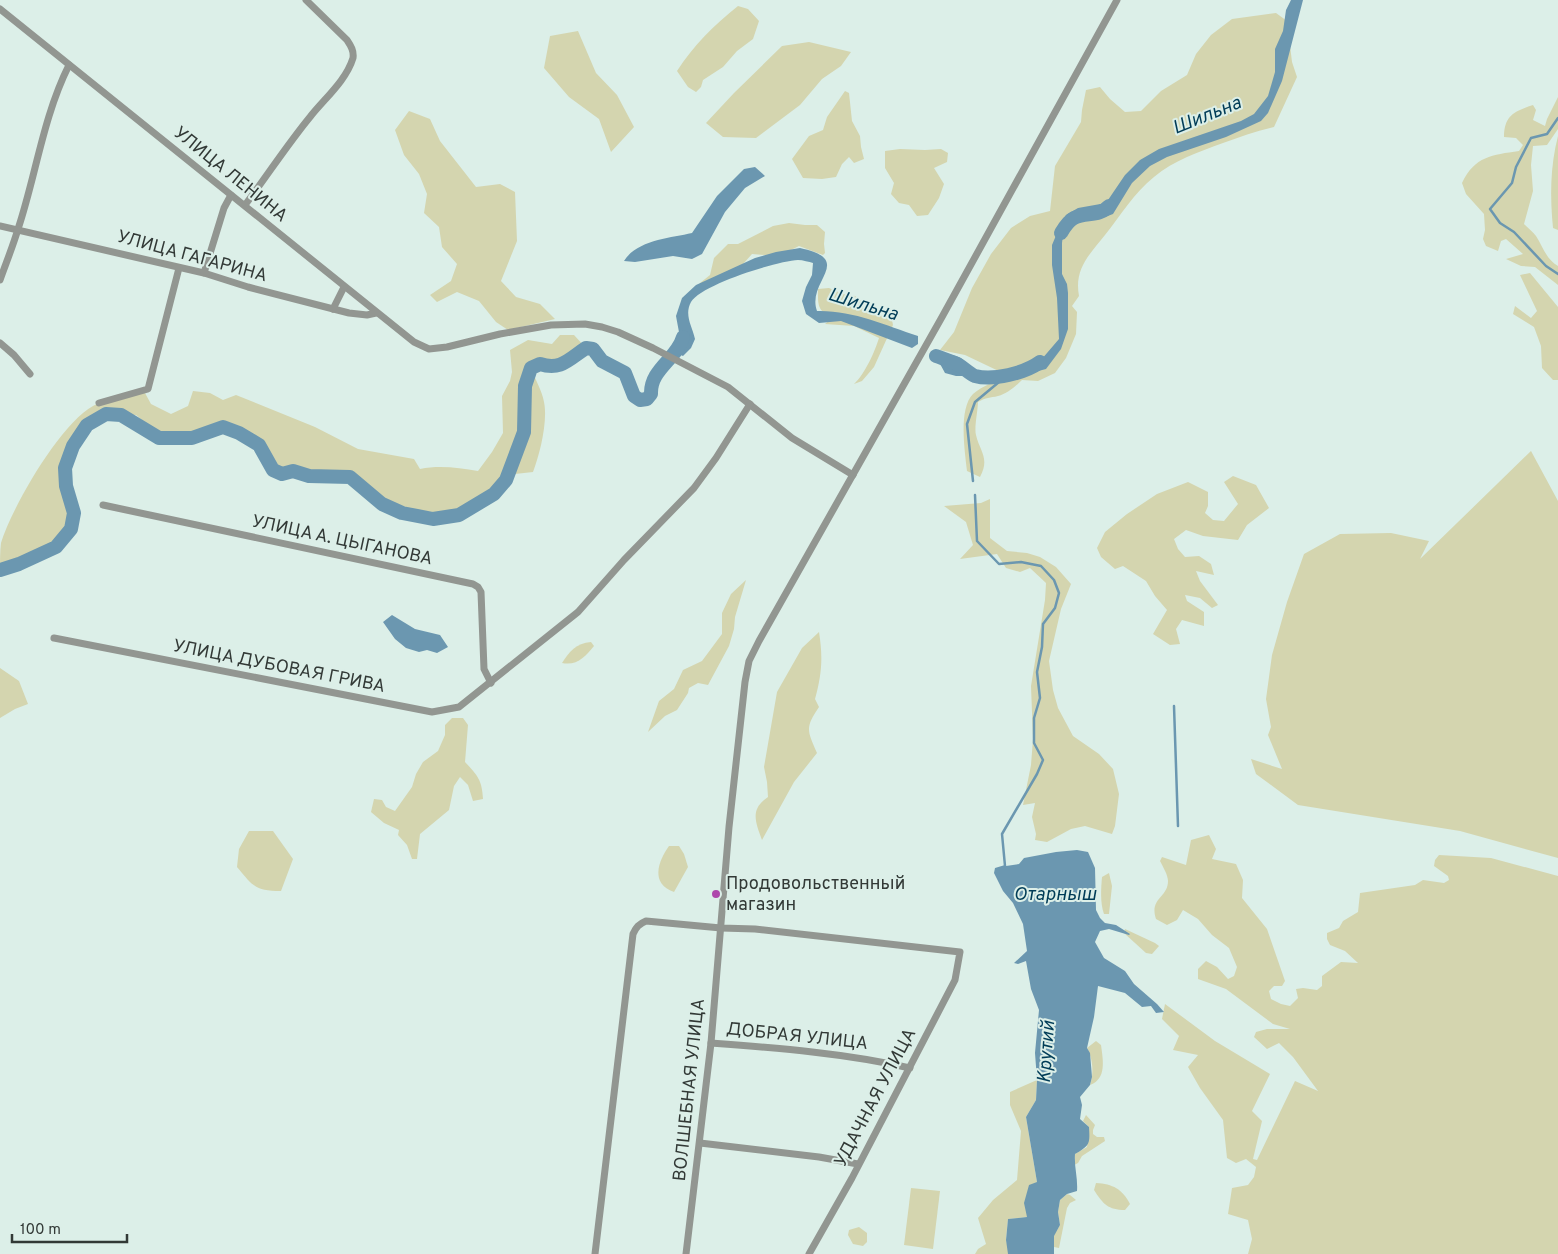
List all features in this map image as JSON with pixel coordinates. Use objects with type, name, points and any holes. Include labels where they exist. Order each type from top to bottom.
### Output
[{"type":"street","points":[[245,205],[310,117],[337,85],[350,64],[353,55],[352,48],[347,40],[306,0]]},
{"type":"street","name":"ВОЛШЕБНАЯ УЛИЦА","points":[[686,1254],[711,1042],[730,827],[745,682],[749,661],[1117,0]]},
{"type":"street","name":"УЛИЦА ЛЕНИНА","points":[[0,9],[245,205],[376,313],[422,347],[430,349],[447,347],[500,334],[552,325],[569,324],[602,327],[653,348],[690,366],[728,388],[792,438],[852,475]]},
{"type":"street","points":[[0,280],[18,229],[49,116],[69,65]]},
{"type":"street","points":[[204,273],[224,208],[231,195]]},
{"type":"street","name":"УЛИЦА ГАГАРИНА","points":[[0,226],[204,273],[248,287],[333,309],[362,315],[376,313]]},
{"type":"street","points":[[99,403],[148,389],[179,268]]},
{"type":"street","points":[[333,309],[344,287]]},
{"type":"street","points":[[0,343],[14,355],[30,374]]},
{"type":"street","name":"УЛИЦА ДУБОВАЯ ГРИВА","points":[[54,638],[432,712],[459,707],[578,612],[624,560],[694,488],[716,458],[750,404]]},
{"type":"street","name":"УЛИЦА А. ЦЫГАНОВА","points":[[103,505],[473,584],[482,592],[484,669],[491,683]]},
{"type":"street","points":[[595,1254],[635,928],[646,920],[721,928]]},
{"type":"street","name":"УДАЧНАЯ УЛИЦА","points":[[721,928],[960,952],[955,980],[910,1068],[809,1254]]},
{"type":"street","name":"ДОБРАЯ УЛИЦА","points":[[711,1042],[832,1055],[885,1062],[910,1068]]},
{"type":"street","points":[[700,1143],[858,1164]]},
{"type":"green space","points":[[738,6],[748,9],[759,21],[753,39],[737,51],[723,67],[703,80],[701,87],[696,92],[688,87],[677,71],[704,36]]},
{"type":"green space","points":[[1276,13],[1287,21],[1292,62],[1297,77],[1274,127],[1242,136],[1187,157],[1162,171],[1140,190],[1084,263],[1079,278],[1079,296],[1072,306],[1077,312],[1076,334],[1066,358],[1055,373],[1038,381],[1022,380],[1005,394],[986,398],[978,402],[976,432],[984,465],[980,477],[967,471],[964,420],[968,401],[977,391],[1007,375],[965,355],[940,350],[954,332],[972,288],[991,254],[1011,228],[1030,216],[1050,211],[1055,166],[1081,122],[1086,90],[1100,87],[1125,112],[1141,111],[1161,91],[1187,75],[1196,54],[1211,35],[1232,19]]},
{"type":"green space","points":[[578,31],[596,73],[617,95],[634,127],[611,152],[599,119],[569,97],[544,68],[550,36]]},
{"type":"green space","points":[[809,42],[851,52],[841,66],[822,79],[800,105],[756,138],[723,137],[706,123],[782,46]]},
{"type":"green space","points":[[845,91],[849,93],[852,121],[860,136],[864,159],[854,163],[849,157],[842,164],[836,177],[822,179],[803,178],[792,159],[809,136],[823,130],[827,117]]},
{"type":"green space","points":[[1558,97],[1558,129],[1547,145],[1533,146],[1531,165],[1533,191],[1524,224],[1536,236],[1550,260],[1558,266],[1558,285],[1535,267],[1521,266],[1506,259],[1523,254],[1506,239],[1501,241],[1498,251],[1486,246],[1483,239],[1485,230],[1484,214],[1466,194],[1462,183],[1473,167],[1485,158],[1519,151],[1523,145],[1516,138],[1504,137],[1506,124],[1512,115],[1521,109],[1533,105],[1536,110],[1533,120],[1545,126]]},
{"type":"green space","points":[[409,111],[430,119],[440,141],[476,187],[500,184],[515,192],[517,241],[501,281],[516,297],[540,304],[555,319],[508,330],[496,322],[479,301],[457,292],[437,302],[430,295],[451,281],[457,264],[442,247],[439,227],[424,213],[427,194],[419,174],[404,155],[395,130]]},
{"type":"green space","points":[[1558,136],[1558,230],[1553,228],[1551,193],[1553,159]]},
{"type":"green space","points":[[941,149],[948,153],[947,162],[934,168],[944,184],[939,198],[928,215],[917,216],[909,205],[899,203],[891,194],[894,183],[885,168],[885,151]]},
{"type":"green space","points":[[789,223],[817,225],[825,232],[825,253],[823,255],[799,246],[779,256],[752,254],[735,273],[695,291],[700,283],[710,275],[714,258],[728,244],[738,244],[773,226]]},
{"type":"green space","points":[[1530,273],[1558,307],[1558,380],[1553,380],[1542,368],[1541,346],[1534,327],[1513,314],[1515,306],[1531,318],[1537,311],[1520,275]]},
{"type":"green space","points":[[829,288],[843,294],[855,296],[880,315],[892,320],[893,325],[874,367],[862,381],[854,384],[866,368],[879,338],[854,326],[825,324],[832,318],[823,312],[819,306],[818,289]]},
{"type":"green space","points":[[560,335],[574,335],[586,348],[570,360],[559,365],[547,366],[540,364],[531,368],[542,394],[545,410],[543,437],[533,472],[515,474],[506,480],[494,494],[459,515],[433,519],[402,513],[382,504],[350,477],[309,476],[293,471],[282,474],[273,470],[259,445],[239,433],[223,427],[192,438],[159,438],[158,433],[136,415],[106,414],[87,425],[73,446],[65,468],[66,486],[74,513],[71,529],[56,547],[19,564],[0,570],[1,543],[15,509],[26,489],[66,430],[80,416],[99,403],[119,397],[145,393],[151,404],[171,414],[188,406],[193,391],[210,393],[223,400],[236,395],[315,427],[358,449],[414,459],[420,469],[442,467],[478,471],[503,433],[502,396],[510,381],[512,372],[510,350],[528,340],[552,344]]},
{"type":"green space","points":[[1531,451],[1558,501],[1558,858],[1460,831],[1298,805],[1256,774],[1251,759],[1282,769],[1268,735],[1271,727],[1266,699],[1272,655],[1287,602],[1304,554],[1340,534],[1391,533],[1429,541],[1420,559]]},
{"type":"green space","points":[[1233,476],[1256,485],[1269,508],[1247,525],[1238,540],[1203,536],[1186,530],[1174,539],[1178,549],[1185,557],[1199,556],[1211,564],[1214,575],[1196,571],[1200,581],[1218,605],[1212,608],[1200,598],[1185,595],[1187,601],[1204,612],[1204,626],[1182,620],[1176,629],[1180,644],[1170,645],[1153,634],[1167,610],[1155,596],[1146,581],[1123,566],[1115,569],[1101,557],[1097,548],[1105,532],[1127,514],[1157,494],[1188,482],[1208,492],[1208,506],[1205,513],[1213,520],[1224,521],[1238,504],[1224,482]]},
{"type":"green space","points":[[990,499],[990,538],[1007,551],[1027,553],[1040,557],[1056,567],[1071,584],[1061,609],[1049,661],[1053,690],[1058,708],[1073,736],[1099,754],[1113,769],[1119,794],[1115,826],[1112,834],[1085,826],[1071,829],[1047,842],[1035,840],[1036,834],[1032,817],[1035,803],[1023,805],[1031,765],[1033,739],[1031,686],[1046,583],[1030,568],[1020,572],[1006,568],[997,554],[960,559],[973,545],[966,522],[944,506],[981,503]]},
{"type":"green space","points":[[746,580],[729,646],[708,685],[698,683],[689,688],[688,693],[677,710],[665,716],[648,732],[659,701],[674,689],[683,670],[702,661],[722,634],[722,613],[731,594]]},
{"type":"green space","points":[[819,632],[821,666],[815,699],[819,707],[811,720],[809,729],[817,753],[794,782],[762,840],[757,827],[756,811],[758,806],[768,797],[764,767],[777,692],[802,648]]},
{"type":"green space","points":[[591,642],[594,646],[580,660],[567,664],[562,663],[574,649],[581,644]]},
{"type":"green space","points":[[0,668],[19,681],[28,704],[0,718]]},
{"type":"green space","points":[[452,718],[463,718],[468,725],[465,762],[473,771],[482,787],[483,799],[473,801],[468,785],[460,777],[454,786],[449,810],[420,834],[417,859],[412,859],[407,845],[398,835],[399,830],[384,823],[371,812],[374,799],[382,800],[386,807],[395,811],[412,787],[416,774],[423,762],[438,751],[445,735],[445,725]]},
{"type":"green space","points":[[249,831],[273,831],[293,859],[281,891],[265,890],[255,886],[237,867],[239,849]]},
{"type":"green space","points":[[1209,835],[1216,849],[1212,859],[1236,864],[1243,880],[1242,898],[1267,929],[1285,981],[1282,986],[1274,986],[1269,991],[1271,999],[1290,1006],[1298,998],[1296,989],[1317,990],[1322,986],[1322,976],[1341,962],[1358,963],[1345,951],[1330,945],[1327,933],[1339,928],[1343,921],[1358,912],[1360,893],[1415,885],[1423,880],[1444,883],[1449,880],[1448,876],[1434,866],[1435,860],[1439,855],[1491,858],[1558,876],[1558,1254],[1248,1254],[1252,1239],[1248,1220],[1228,1214],[1232,1188],[1248,1185],[1254,1177],[1256,1167],[1246,1159],[1236,1163],[1227,1158],[1223,1120],[1200,1088],[1188,1067],[1198,1055],[1173,1050],[1179,1036],[1162,1019],[1165,1004],[1215,1041],[1270,1074],[1252,1111],[1262,1121],[1253,1159],[1257,1160],[1295,1081],[1318,1091],[1293,1057],[1279,1043],[1267,1049],[1254,1037],[1256,1032],[1267,1029],[1290,1029],[1273,1024],[1226,989],[1198,979],[1198,969],[1206,961],[1217,967],[1228,979],[1234,976],[1237,967],[1229,948],[1212,935],[1198,919],[1183,910],[1177,920],[1167,925],[1156,919],[1155,907],[1167,887],[1168,881],[1160,861],[1162,857],[1186,865],[1191,840]]},
{"type":"green space","points":[[669,846],[679,846],[688,867],[674,892],[662,884],[658,872],[659,865]]},
{"type":"green space","points":[[1109,873],[1112,886],[1109,914],[1104,914],[1101,901],[1102,877]]},
{"type":"green space","points":[[1125,929],[1159,946],[1152,954],[1146,953],[1124,933]]},
{"type":"green space","points":[[1096,1041],[1101,1045],[1103,1068],[1099,1078],[1090,1085],[1092,1066],[1087,1048]]},
{"type":"green space","points":[[1037,1080],[1036,1100],[1026,1117],[1037,1182],[1028,1217],[1008,1219],[1006,1239],[1009,1254],[975,1254],[978,1249],[986,1244],[978,1218],[993,1200],[1017,1180],[1021,1131],[1010,1105],[1010,1092]]},
{"type":"green space","points":[[1086,1115],[1095,1125],[1093,1134],[1097,1137],[1104,1137],[1105,1141],[1082,1156],[1078,1163],[1074,1165],[1075,1154],[1087,1147],[1089,1127],[1083,1121]]},
{"type":"green space","points":[[1096,1183],[1116,1188],[1130,1204],[1125,1210],[1114,1209],[1106,1205],[1094,1190]]},
{"type":"green space","points":[[911,1188],[940,1191],[933,1249],[904,1245]]},
{"type":"green space","points":[[1067,1194],[1076,1200],[1070,1203],[1067,1208],[1059,1248],[1054,1247],[1054,1235],[1060,1225],[1058,1212],[1060,1200]]},
{"type":"green space","points":[[859,1227],[867,1233],[867,1242],[863,1246],[853,1244],[848,1235],[849,1230]]},
{"type":"water","points":[[1291,0],[1303,0],[1282,81],[1268,113],[1261,121],[1226,137],[1167,157],[1150,166],[1132,183],[1113,214],[1105,217],[1086,213],[1078,214],[1064,227],[1062,274],[1067,284],[1068,293],[1068,329],[1061,349],[1046,369],[1027,374],[1022,367],[1041,360],[1059,339],[1052,245],[1066,215],[1078,208],[1106,203],[1125,175],[1140,160],[1159,149],[1241,121],[1254,114],[1268,96],[1275,72],[1275,49],[1283,31],[1286,10]]},
{"type":"water","points":[[755,167],[765,176],[745,188],[725,212],[702,254],[692,259],[673,256],[635,262],[624,261],[637,248],[645,244],[692,233],[717,196],[744,169]]},
{"type":"water","points":[[800,248],[816,253],[825,259],[827,265],[815,300],[817,311],[843,313],[881,323],[918,336],[918,344],[912,348],[841,321],[819,323],[806,314],[802,301],[812,275],[813,263],[798,260],[758,269],[724,281],[698,295],[691,302],[688,311],[695,339],[691,348],[683,356],[674,352],[681,343],[676,316],[682,298],[696,285],[755,258]]},
{"type":"water","points":[[944,354],[956,356],[963,360],[975,376],[956,376],[945,373],[939,362]]},
{"type":"water","points":[[392,615],[415,629],[440,635],[448,647],[437,653],[427,650],[419,652],[406,648],[395,639],[383,622]]},
{"type":"water","name":"Отарныш","points":[[1077,850],[1088,852],[1095,868],[1096,910],[1100,918],[1105,923],[1116,925],[1130,934],[1109,929],[1100,931],[1095,942],[1104,958],[1125,971],[1134,984],[1164,1012],[1156,1013],[1151,1006],[1142,1007],[1125,993],[1098,986],[1087,1048],[1090,1053],[1092,1077],[1090,1085],[1080,1097],[1082,1105],[1080,1119],[1089,1127],[1089,1137],[1088,1144],[1075,1154],[1077,1191],[1067,1194],[1060,1200],[1058,1212],[1060,1225],[1054,1236],[1054,1254],[1008,1254],[1006,1240],[1008,1219],[1027,1217],[1024,1203],[1029,1185],[1037,1182],[1026,1117],[1036,1100],[1035,1053],[1039,1010],[1031,989],[1026,961],[1018,964],[1014,963],[1027,951],[1023,924],[1013,903],[1003,891],[994,873],[995,868],[1019,864],[1024,858]]},
{"type":"waterway","points":[[1558,118],[1547,134],[1531,138],[1516,167],[1512,183],[1490,209],[1500,223],[1514,232],[1546,266],[1558,274]]},
{"type":"waterway","name":"Шильна","points":[[1061,233],[1074,218],[1101,212],[1109,206]]},
{"type":"waterway","name":"Шильна","points":[[0,570],[19,564],[56,547],[71,529],[74,513],[66,486],[65,468],[73,446],[87,425],[106,414],[121,415],[159,438],[192,438],[223,427],[239,433],[259,445],[273,470],[282,474],[293,471],[309,476],[350,477],[382,504],[402,513],[433,519],[459,515],[494,494],[506,480],[524,432],[525,386],[531,368],[540,364],[547,366],[559,365],[570,360],[586,348],[593,349],[602,361],[625,373],[634,396],[640,400],[647,399],[651,394],[652,385],[659,371],[680,345],[683,337]]},
{"type":"waterway","name":"Шильна","points":[[936,356],[961,366],[975,376],[982,377],[1000,377],[1018,373],[1040,362]]},
{"type":"waterway","points":[[973,481],[967,424],[975,402],[1005,377]]},
{"type":"waterway","points":[[975,495],[977,541],[999,564],[1021,562],[1041,566],[1054,580],[1059,593],[1055,608],[1043,624],[1042,647],[1037,672],[1040,698],[1034,718],[1034,743],[1043,760],[1037,774],[1002,834],[1005,866]]},
{"type":"waterway","points":[[1174,706],[1178,826]]},
{"type":"place","name":"Продовольственный магазин","points":[[716,894]]},
{"type":"water label","name":"Крутий","points":[[1047,1052]]}]
